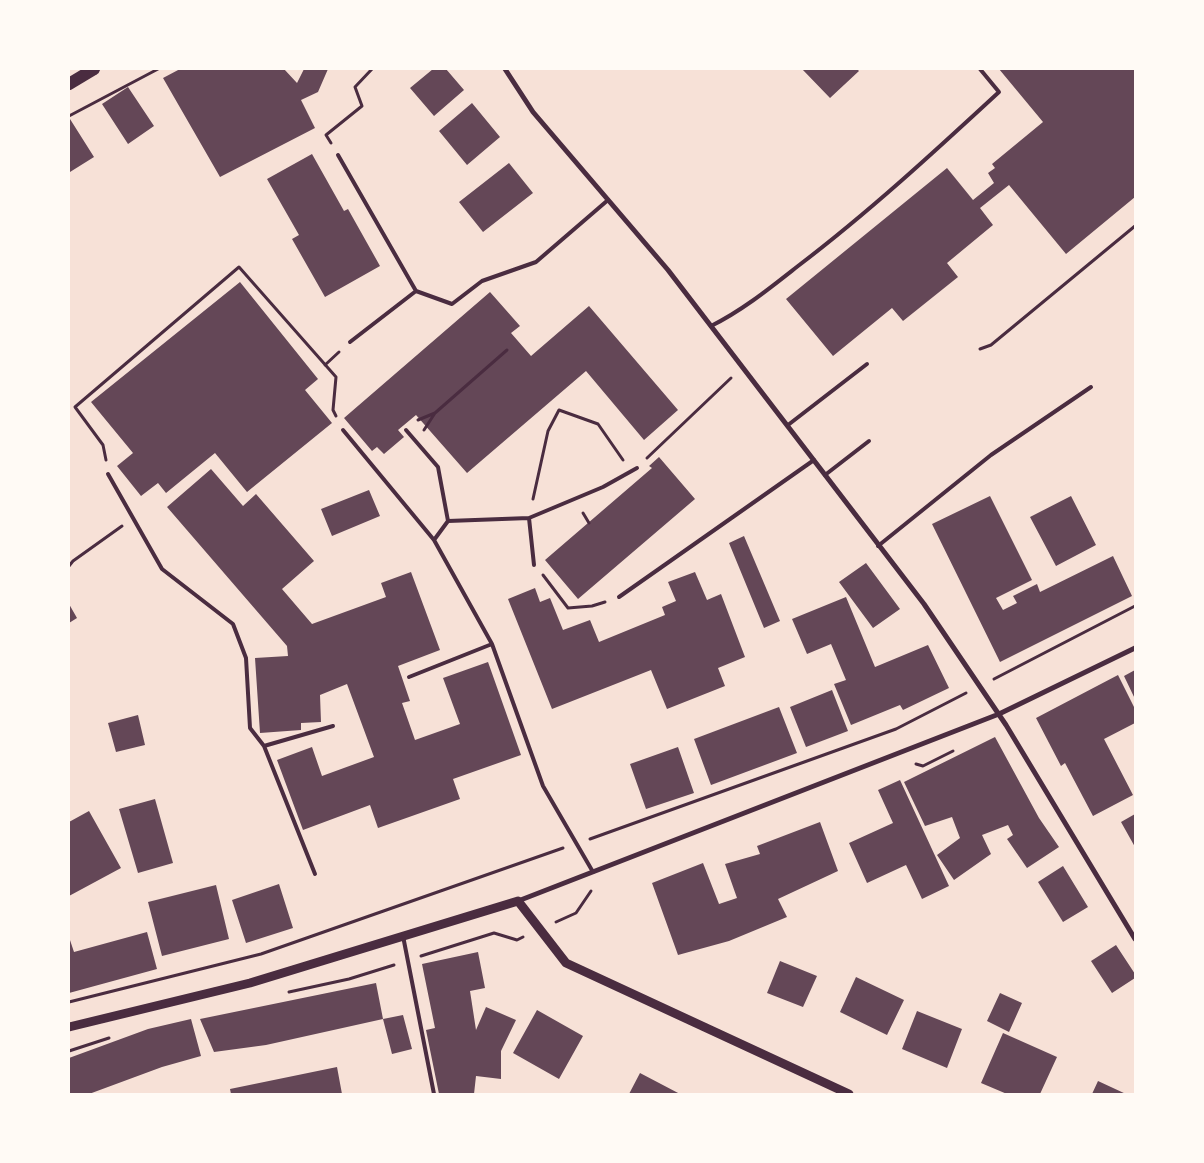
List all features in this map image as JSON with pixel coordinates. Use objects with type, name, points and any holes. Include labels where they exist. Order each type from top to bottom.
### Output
[{"type":"main road","points":[[69,84],[94,69]]},
{"type":"street","points":[[505,69],[533,112],[668,270],[924,604],[999,714],[1135,939]]},
{"type":"street","points":[[69,1027],[250,983],[518,901],[999,714],[1135,648]]},
{"type":"street","points":[[518,901],[566,963],[849,1094]]},
{"type":"lane","points":[[711,326],[736,313],[838,237],[879,203],[999,92],[980,69]]},
{"type":"lane","points":[[338,155],[416,291],[452,304],[482,281],[536,262],[608,200]]},
{"type":"lane","points":[[350,342],[416,291]]},
{"type":"lane","points":[[788,425],[867,364]]},
{"type":"lane","points":[[878,546],[991,455],[1091,387]]},
{"type":"lane","points":[[343,430],[434,540],[492,644],[543,786],[593,872]]},
{"type":"lane","points":[[406,430],[438,467],[448,522],[434,540]]},
{"type":"lane","points":[[825,475],[869,441]]},
{"type":"lane","points":[[619,597],[814,460]]},
{"type":"lane","points":[[448,522],[529,518],[603,487],[637,468]]},
{"type":"lane","points":[[108,474],[162,569],[233,624],[246,658],[250,728],[264,746],[315,874]]},
{"type":"lane","points":[[529,518],[534,565]]},
{"type":"lane","points":[[410,677],[492,644]]},
{"type":"lane","points":[[264,746],[333,726]]},
{"type":"lane","points":[[402,936],[434,1094]]},
{"type":"path","points":[[69,116],[158,69]]},
{"type":"path","points":[[338,155],[326,134],[362,106],[355,87],[372,69]]},
{"type":"path","points":[[980,349],[991,345],[1135,226]]},
{"type":"path","points":[[108,474],[103,445],[76,407],[239,267],[336,377],[333,410],[343,430]]},
{"type":"path","points":[[420,418],[435,413],[507,350]]},
{"type":"path","points":[[637,468],[742,367]]},
{"type":"path","points":[[529,518],[548,431],[559,410],[598,424],[630,471]]},
{"type":"path","points":[[69,566],[72,561],[133,519]]},
{"type":"path","points":[[534,565],[568,608],[592,606]]},
{"type":"path","points":[[69,1002],[261,954],[896,729],[1135,606]]},
{"type":"building","points":[[180,69],[284,69],[297,83],[304,69],[328,69],[318,92],[301,100],[315,128],[220,177],[163,78]]},
{"type":"building","points":[[433,69],[446,69],[464,90],[434,116],[410,88]]},
{"type":"building","points":[[802,69],[857,69],[859,71],[830,98]]},
{"type":"building","points":[[999,69],[1135,69],[1135,197],[1066,254],[1009,185],[980,208],[993,225],[947,263],[958,277],[903,321],[892,308],[833,356],[786,299],[947,168],[973,200],[994,183],[988,173],[995,168],[992,164],[1043,122]]},
{"type":"building","points":[[128,87],[154,126],[128,144],[102,104]]},
{"type":"building","points":[[472,103],[500,137],[467,165],[439,131]]},
{"type":"building","points":[[69,120],[94,157],[70,172]]},
{"type":"building","points":[[312,154],[344,211],[348,209],[380,266],[325,297],[292,239],[299,235],[267,179]]},
{"type":"building","points":[[509,163],[533,193],[483,232],[459,202]]},
{"type":"building","points":[[240,282],[318,379],[305,390],[332,423],[247,492],[215,453],[166,493],[158,483],[141,496],[117,466],[133,453],[91,402]]},
{"type":"building","points":[[490,292],[520,326],[511,333],[531,356],[589,306],[678,410],[644,440],[586,371],[467,473],[416,415],[398,430],[404,437],[384,454],[377,447],[372,451],[344,418]]},
{"type":"building","points":[[659,457],[695,499],[578,599],[545,560],[652,468],[649,466]]},
{"type":"building","points":[[211,469],[243,506],[256,494],[314,561],[282,589],[312,624],[386,597],[381,583],[411,572],[440,650],[398,666],[410,701],[402,703],[415,740],[460,724],[443,678],[488,662],[521,755],[453,779],[460,799],[378,828],[370,805],[303,830],[277,760],[312,747],[322,776],[374,757],[347,684],[320,695],[321,722],[301,723],[301,730],[260,733],[255,658],[288,656],[287,646],[167,507]]},
{"type":"building","points":[[369,490],[380,516],[332,536],[321,509]]},
{"type":"building","points":[[990,496],[1032,580],[996,598],[1003,610],[1017,603],[1013,596],[1037,584],[1040,592],[1113,556],[1132,596],[1000,662],[932,524]]},
{"type":"building","points":[[1071,496],[1096,545],[1056,566],[1030,517]]},
{"type":"building","points":[[744,536],[780,621],[764,628],[729,543]]},
{"type":"building","points":[[866,563],[900,609],[873,628],[839,582]]},
{"type":"building","points":[[695,572],[707,600],[721,594],[745,657],[718,668],[725,686],[667,709],[651,670],[552,709],[508,599],[535,588],[540,602],[550,598],[563,630],[590,620],[599,642],[665,615],[662,607],[676,601],[668,582]]},
{"type":"building","points":[[846,597],[875,667],[928,645],[949,688],[903,710],[900,705],[851,725],[834,684],[846,680],[831,644],[807,654],[792,619]]},
{"type":"building","points":[[69,604],[77,618],[69,623]]},
{"type":"building","points":[[1135,670],[1135,699],[1124,676]]},
{"type":"building","points":[[1118,675],[1135,709],[1135,723],[1104,739],[1133,795],[1093,816],[1065,763],[1061,766],[1036,718]]},
{"type":"building","points":[[832,690],[848,731],[806,747],[790,707]]},
{"type":"building","points":[[779,707],[797,753],[711,785],[694,739]]},
{"type":"building","points":[[138,715],[145,745],[116,752],[108,723]]},
{"type":"building","points":[[995,737],[1039,818],[1059,847],[1027,868],[1007,839],[1013,835],[1008,825],[982,835],[991,854],[954,880],[937,855],[960,838],[952,817],[925,826],[904,782]]},
{"type":"building","points":[[678,747],[694,793],[646,809],[630,764]]},
{"type":"building","points":[[900,780],[949,886],[922,899],[906,865],[867,883],[849,843],[893,823],[878,790]]},
{"type":"building","points":[[155,799],[173,863],[138,873],[119,809]]},
{"type":"building","points":[[89,811],[121,868],[69,896],[69,822]]},
{"type":"building","points":[[1135,814],[1135,847],[1121,822]]},
{"type":"building","points":[[820,822],[838,871],[778,899],[787,917],[729,941],[678,955],[652,883],[703,863],[719,904],[737,898],[725,864],[760,854],[757,846]]},
{"type":"building","points":[[1063,866],[1088,907],[1063,922],[1038,882]]},
{"type":"building","points":[[279,884],[293,928],[246,943],[232,900]]},
{"type":"building","points":[[216,885],[229,939],[162,956],[148,902]]},
{"type":"building","points":[[147,932],[157,969],[69,993],[69,937],[74,952]]},
{"type":"building","points":[[1116,945],[1135,974],[1135,978],[1112,993],[1091,961]]},
{"type":"building","points":[[478,952],[485,988],[470,991],[476,1030],[486,1007],[516,1020],[501,1051],[501,1079],[476,1076],[474,1094],[439,1094],[426,1030],[435,1028],[422,964]]},
{"type":"building","points":[[780,961],[817,976],[803,1007],[767,993]]},
{"type":"building","points":[[856,977],[904,1000],[887,1035],[840,1012]]},
{"type":"building","points":[[376,983],[383,1019],[266,1045],[214,1052],[200,1019]]},
{"type":"building","points":[[1000,993],[1022,1003],[1009,1032],[987,1021]]},
{"type":"building","points":[[537,1010],[583,1036],[559,1079],[513,1053]]},
{"type":"building","points":[[917,1011],[962,1029],[947,1068],[902,1049]]},
{"type":"building","points":[[403,1015],[412,1049],[392,1054],[383,1019]]},
{"type":"building","points":[[191,1019],[201,1056],[162,1067],[89,1094],[69,1094],[69,1058],[148,1029]]},
{"type":"building","points":[[1003,1033],[1057,1057],[1040,1094],[1007,1094],[981,1083]]},
{"type":"building","points":[[337,1067],[342,1094],[231,1094],[230,1089]]},
{"type":"building","points":[[640,1073],[680,1094],[629,1094]]},
{"type":"building","points":[[1098,1081],[1126,1094],[1092,1094]]}]
